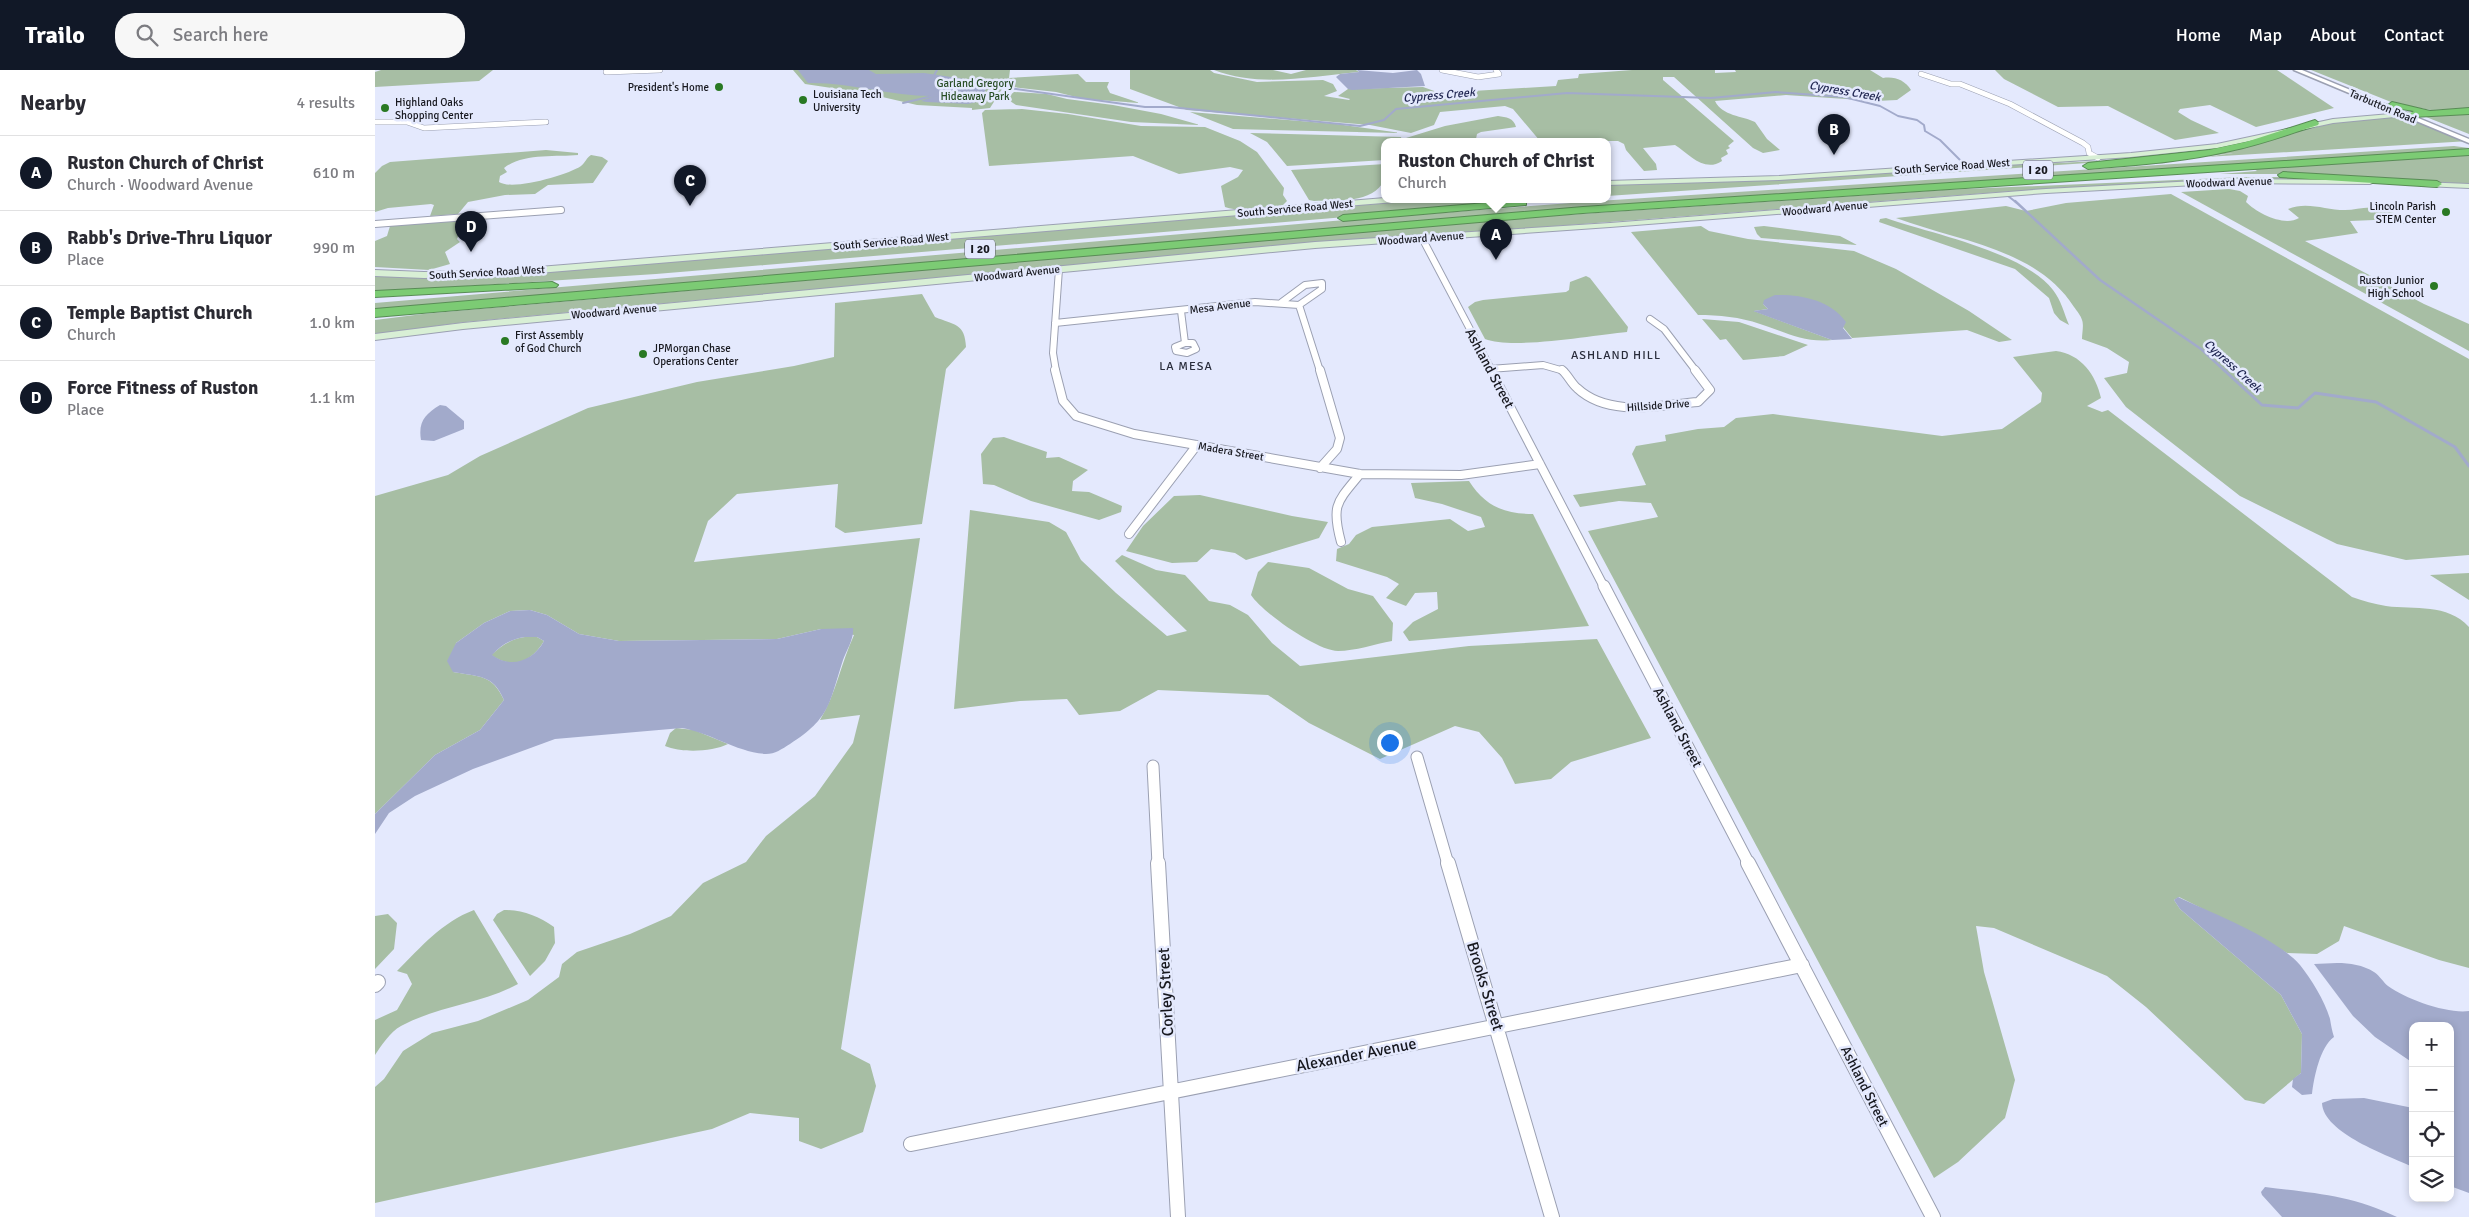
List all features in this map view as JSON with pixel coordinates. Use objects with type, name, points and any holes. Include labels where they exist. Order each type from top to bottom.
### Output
[{"type":"highway","points":[[2392,105],[2439,112]]},
{"type":"highway","points":[[2408,114],[2469,111]]},
{"type":"highway","points":[[2049,170],[2193,156],[2250,144],[2315,123]]},
{"type":"highway","name":"I 20","points":[[1717,190],[2469,142]]},
{"type":"highway","name":"I 20","points":[[375,313],[1583,210],[2469,152]]},
{"type":"highway","points":[[2043,181],[2254,174],[2337,177],[2437,184]]},
{"type":"highway","points":[[1328,219],[1528,203]]},
{"type":"highway","points":[[375,294],[557,285],[375,300]]},
{"type":"highway","points":[[375,318],[471,304]]},
{"type":"main road","points":[[2378,116],[2386,111],[2381,105]]},
{"type":"main road","name":"South Service Road West","points":[[1611,183],[1779,178],[2098,158],[2217,146],[2315,123],[2408,114]]},
{"type":"main road","name":"Woodward Avenue","points":[[375,337],[463,326],[1059,269],[1422,238],[2102,187],[2280,180],[2469,186]]},
{"type":"main road","name":"South Service Road West","points":[[375,273],[424,275],[503,273],[1381,201]]},
{"type":"street","points":[[606,72],[660,70]]},
{"type":"street","points":[[1442,70],[1479,77],[1496,76],[1499,74],[1496,70]]},
{"type":"street","name":"Tarbutton Road","points":[[2297,70],[2381,105],[2469,137]]},
{"type":"street","name":"Tarbutton Road","points":[[2307,70],[2392,105],[2469,142]]},
{"type":"street","points":[[1921,74],[1951,84],[1960,84],[2011,104],[2083,143],[2088,147],[2089,153],[2098,158]]},
{"type":"street","points":[[375,122],[407,122],[424,128],[545,122]]},
{"type":"street","points":[[375,224],[561,210]]},
{"type":"street","name":"Ashland Street","points":[[1422,238],[1933,1217]]},
{"type":"street","name":"Madera Street","points":[[1059,269],[1053,353],[1057,382],[1063,400],[1077,416],[1134,434],[1360,474],[1461,475],[1540,464]]},
{"type":"street","points":[[1282,302],[1306,283],[1313,281],[1322,283],[1323,289],[1299,305],[1340,438],[1337,449],[1320,468]]},
{"type":"street","name":"Mesa Avenue","points":[[1055,323],[1181,311],[1237,302],[1282,302],[1299,305]]},
{"type":"street","points":[[1181,311],[1185,343]]},
{"type":"street","name":"Hillside Drive","points":[[1490,369],[1547,365],[1559,368],[1564,371],[1578,389],[1615,406],[1627,408],[1699,402],[1711,390],[1664,329],[1650,319]]},
{"type":"street","points":[[1129,534],[1197,446]]},
{"type":"street","points":[[1341,542],[1334,515],[1336,504],[1360,474]]},
{"type":"street","name":"Brooks Street","points":[[1417,756],[1553,1217]]},
{"type":"street","name":"Corley Street","points":[[1153,766],[1178,1217]]},
{"type":"street","name":"Alexander Avenue","points":[[911,1144],[1802,965]]},
{"type":"green space","points":[[381,70],[493,70],[479,81],[375,87],[375,72]]},
{"type":"green space","name":"Garland Gregory Hideaway Park","points":[[793,70],[1010,70],[1009,78],[1078,74],[1086,82],[1109,82],[1107,87],[1110,93],[1140,103],[1084,99],[1056,92],[1004,86],[990,108],[972,110],[972,108],[917,105],[865,93],[805,84]]},
{"type":"green space","points":[[1130,70],[1210,70],[1214,73],[1257,82],[1323,80],[1333,84],[1337,91],[1324,96],[1349,100],[1338,96],[1348,89],[1423,87],[1440,93],[1556,86],[1558,80],[1578,78],[1579,74],[1632,70],[1715,70],[1715,73],[1736,72],[1735,70],[1870,70],[1883,78],[1899,80],[1911,90],[1897,100],[1876,101],[1786,95],[1715,101],[1718,106],[1728,113],[1755,122],[1767,139],[1780,150],[1763,153],[1753,148],[1674,77],[1663,77],[1663,80],[1734,141],[1728,146],[1730,148],[1726,150],[1728,154],[1721,158],[1722,161],[1709,165],[1697,161],[1675,145],[1643,148],[1656,164],[1657,170],[1644,171],[1626,150],[1624,144],[1618,141],[1611,141],[1611,138],[1537,138],[1513,109],[1505,106],[1440,112],[1434,125],[1411,133],[1370,125],[1187,110],[1130,89]]},
{"type":"green space","points":[[1214,70],[1273,70],[1291,74],[1306,70],[1356,70],[1359,72],[1268,80],[1232,75]]},
{"type":"green space","points":[[1995,70],[2277,70],[2334,108],[2256,127],[2210,105],[2180,109],[2178,112],[2219,133],[2175,140],[2108,106],[2058,107],[2004,79]]},
{"type":"green space","points":[[2311,70],[2469,70],[2469,109],[2431,110],[2396,104]]},
{"type":"green space","points":[[1014,92],[1047,94],[1067,99],[1113,105],[1161,114],[1200,125],[1131,122],[1016,105],[1008,97]]},
{"type":"green space","points":[[1022,109],[1068,114],[1141,126],[1205,127],[1240,141],[1257,152],[1284,188],[1283,195],[1287,201],[1283,205],[1254,209],[1239,210],[1225,207],[1221,186],[1238,177],[1243,170],[1230,167],[1179,174],[1133,156],[989,166],[982,113],[985,110]]},
{"type":"green space","points":[[1190,112],[1336,124],[1401,133],[1233,129]]},
{"type":"green space","points":[[2469,112],[2469,134],[2421,115]]},
{"type":"green space","points":[[1498,116],[1512,120],[1516,127],[1481,132],[1477,134],[1476,138],[1406,138],[1445,126]]},
{"type":"green space","points":[[2405,117],[2460,140],[2469,141],[2206,157],[2233,153],[2184,159],[2323,124]]},
{"type":"green space","points":[[1250,133],[1401,138],[1381,138],[1381,160],[1287,166],[1267,142]]},
{"type":"green space","points":[[2241,144],[2176,154],[2038,164],[2137,159],[2132,160],[1611,196],[1611,185],[1742,180],[2145,155]]},
{"type":"green space","points":[[2454,146],[2469,148],[2421,154],[1714,200],[375,311],[375,303],[1333,221],[1572,203],[1611,203],[1611,200]]},
{"type":"green space","points":[[546,150],[578,153],[578,155],[520,160],[504,168],[507,172],[500,176],[499,182],[515,185],[565,174],[581,166],[591,155],[602,157],[608,161],[593,183],[548,185],[535,194],[505,195],[468,202],[458,214],[430,216],[434,205],[431,204],[388,208],[375,212],[375,173],[382,166],[390,162]]},
{"type":"green space","points":[[2469,155],[2469,184],[2302,174],[2220,174],[2257,171],[2254,169]]},
{"type":"green space","points":[[1381,164],[1381,185],[1372,193],[1363,197],[1314,201],[1309,200],[1291,170]]},
{"type":"green space","points":[[2245,177],[2308,177],[2362,180],[2229,180],[2001,192],[1180,255],[466,322],[375,334],[375,320],[423,314],[1506,219],[1943,190]]},
{"type":"green space","points":[[2229,189],[2240,191],[2248,196],[2246,202],[2251,206],[2271,218],[2279,220],[2286,221],[2299,218],[2288,209],[2309,206],[2338,210],[2376,208],[2400,215],[2413,222],[2403,224],[2374,220],[2350,221],[2358,233],[2305,241],[2424,304],[2469,324],[2469,351],[2181,192]]},
{"type":"green space","points":[[2171,194],[2469,359],[2469,555],[2406,560],[2337,544],[2240,496],[2126,407],[2104,378],[2127,373],[2129,362],[2107,348],[2082,339],[2083,322],[2079,314],[2058,287],[2039,271],[1994,249],[1896,218],[2006,206],[2026,211],[2066,203]]},
{"type":"green space","points":[[1381,202],[1514,203],[656,274],[375,292],[375,275],[556,270]]},
{"type":"green space","points":[[1886,218],[1976,246],[2021,265],[2039,277],[2053,290],[2069,325],[2060,320],[2054,313],[2049,298],[2015,269],[1879,222],[1880,219]]},
{"type":"green space","points":[[452,220],[464,222],[457,239],[460,242],[445,252],[450,264],[429,270],[375,267],[375,241],[387,236],[390,226]]},
{"type":"green space","points":[[1701,226],[1709,231],[1748,239],[1854,251],[1896,269],[1969,311],[2012,340],[1999,342],[1967,330],[1852,338],[1843,327],[1763,304],[1768,309],[1754,311],[1832,340],[1822,341],[1795,336],[1737,318],[1698,315],[1631,232]]},
{"type":"green space","points":[[1764,226],[1840,236],[1857,245],[1761,238],[1754,227]]},
{"type":"green space","points":[[1586,276],[1590,278],[1628,327],[1627,332],[1554,341],[1498,342],[1485,339],[1468,307],[1475,302],[1483,300],[1566,292],[1569,290],[1570,282]]},
{"type":"green space","points":[[922,294],[935,317],[961,329],[966,347],[946,369],[922,524],[845,533],[835,527],[838,484],[737,494],[708,521],[694,562],[920,538],[841,1049],[870,1064],[876,1086],[863,1132],[821,1149],[799,1141],[799,1118],[750,1113],[712,1129],[375,1203],[375,1087],[384,1079],[403,1051],[432,1033],[478,1021],[528,1000],[559,977],[562,964],[577,952],[630,934],[671,916],[703,883],[746,862],[766,836],[815,796],[853,743],[860,715],[820,720],[830,700],[854,635],[821,629],[777,639],[619,641],[579,634],[547,615],[530,610],[510,611],[484,623],[456,643],[453,672],[478,676],[490,681],[495,685],[504,700],[480,730],[435,755],[375,814],[375,496],[448,475],[480,456],[588,408],[697,382],[794,366],[834,357],[835,303]]},
{"type":"green space","points":[[1702,319],[1739,322],[1808,345],[1784,356],[1743,360],[1726,339],[1720,340]]},
{"type":"green space","points":[[2056,351],[2073,356],[2080,361],[2095,381],[2101,398],[2087,406],[2102,412],[2108,410],[2352,597],[2386,606],[2441,611],[2460,619],[2469,627],[2469,968],[2439,960],[2344,926],[2339,941],[2317,954],[2287,953],[2179,897],[2174,900],[2180,909],[2281,995],[2302,1034],[2301,1073],[2264,1104],[2245,1100],[2146,1007],[2107,976],[1994,928],[1976,926],[1984,972],[2015,1080],[2005,1118],[1958,1162],[1934,1178],[1588,531],[1658,517],[1651,503],[1619,501],[1580,507],[1573,495],[1646,485],[1632,454],[1636,446],[1666,441],[1665,435],[1698,429],[1724,427],[1736,418],[1773,414],[1942,436],[2002,429],[2041,402],[2042,393],[2013,357]]},
{"type":"green space","points":[[1004,437],[1047,452],[1046,458],[1059,457],[1088,470],[1073,481],[1072,491],[1089,492],[1122,506],[1121,512],[1099,520],[1031,501],[994,485],[983,484],[981,454],[993,438]]},
{"type":"green space","points":[[1469,481],[1482,497],[1496,507],[1523,514],[1533,514],[1589,626],[1409,641],[1403,632],[1413,622],[1438,609],[1437,592],[1415,593],[1406,606],[1386,598],[1399,584],[1387,577],[1336,561],[1337,549],[1349,544],[1356,535],[1372,527],[1450,519],[1468,531],[1485,527],[1481,517],[1442,504],[1415,498],[1411,483]]},
{"type":"green space","points":[[1200,495],[1292,516],[1328,522],[1319,538],[1246,560],[1235,553],[1211,549],[1197,562],[1172,563],[1126,551],[1143,526],[1174,496]]},
{"type":"green space","points":[[970,510],[1049,522],[1066,532],[1081,560],[1116,593],[1167,636],[1187,631],[1115,561],[1122,555],[1156,570],[1185,575],[1209,601],[1230,605],[1248,615],[1272,643],[1300,666],[1469,646],[1597,639],[1651,738],[1571,762],[1551,779],[1515,784],[1502,758],[1479,732],[1455,726],[1380,759],[1309,723],[1268,695],[1158,690],[1120,711],[1079,715],[1067,699],[1020,701],[954,709]]},
{"type":"green space","points":[[1268,562],[1309,568],[1348,589],[1373,596],[1393,623],[1392,641],[1358,649],[1338,651],[1317,645],[1304,638],[1266,611],[1251,595],[1258,572]]},
{"type":"green space","points":[[2469,573],[2469,600],[2430,575]]},
{"type":"green space","points":[[525,637],[537,637],[544,641],[534,654],[527,659],[514,663],[499,660],[491,655],[507,643]]},
{"type":"green space","points":[[676,728],[694,730],[728,744],[714,749],[697,751],[679,750],[665,746],[670,733]]},
{"type":"green space","points":[[474,910],[518,984],[490,996],[415,1019],[401,1026],[390,1035],[375,1055],[375,1020],[397,1010],[412,984],[407,974],[397,971],[423,944],[442,928],[462,915]]},
{"type":"green space","points":[[504,910],[530,914],[554,927],[555,943],[545,961],[530,976],[493,920],[497,914]]},
{"type":"green space","points":[[388,914],[397,923],[394,949],[375,969],[375,916]]},
{"type":"water","name":"Garland Gregory Hideaway Park","points":[[798,70],[869,70],[876,74],[924,73],[992,83],[992,86],[987,86],[981,101],[968,104],[927,102],[921,101],[935,96],[919,96],[824,83],[808,83]]},
{"type":"water","points":[[1357,70],[1393,73],[1417,70],[1421,74],[1425,86],[1352,90],[1348,89],[1336,77],[1340,74],[1359,72]]},
{"type":"water","points":[[1775,295],[1804,297],[1832,308],[1846,322],[1843,328],[1852,339],[1832,340],[1753,311],[1768,309],[1763,304],[1764,300]]},
{"type":"water","points":[[440,405],[446,406],[464,421],[464,429],[434,441],[421,440],[420,434],[424,419]]},
{"type":"water","points":[[530,610],[547,615],[579,634],[619,641],[777,639],[821,629],[853,628],[853,632],[827,708],[814,726],[787,746],[775,752],[769,754],[755,753],[693,730],[682,728],[555,739],[473,769],[415,796],[389,813],[375,834],[375,814],[435,755],[480,730],[504,700],[495,685],[490,681],[478,676],[453,672],[447,661],[456,643],[484,623],[510,611]],"holes":[[[525,637],[537,637],[544,641],[534,654],[521,661],[507,662],[492,655],[503,645],[511,641]]]},
{"type":"water","points":[[2178,897],[2243,927],[2276,945],[2290,955],[2309,977],[2325,1005],[2334,1037],[2321,1055],[2312,1094],[2302,1095],[2292,1087],[2293,1079],[2301,1073],[2302,1034],[2281,995],[2180,909],[2174,900]]},
{"type":"water","points":[[2347,963],[2356,965],[2370,970],[2396,991],[2427,1005],[2450,1010],[2469,1011],[2469,1193],[2454,1187],[2454,1022],[2409,1022],[2409,1060],[2375,1037],[2353,1016],[2314,964]]},
{"type":"water","points":[[2364,1098],[2409,1107],[2409,1165],[2359,1142],[2333,1124],[2325,1114],[2322,1103],[2333,1099]]},
{"type":"water","points":[[2265,1187],[2348,1199],[2397,1217],[2282,1217],[2262,1195],[2261,1192]]},
{"type":"waterway","points":[[932,79],[937,70]]},
{"type":"waterway","name":"Cypress Creek","points":[[987,85],[1145,107],[1170,107],[1360,126],[1384,120],[1396,109],[1567,93],[1711,98],[1776,92],[1844,97],[1880,106],[1898,116],[1917,120],[1924,125],[1925,131],[1940,140],[1962,162]]},
{"type":"waterway","points":[[903,103],[937,95]]},
{"type":"waterway","name":"Cypress Creek","points":[[2008,196],[2017,203]]},
{"type":"waterway","name":"Cypress Creek","points":[[2015,201],[2100,280],[2201,349],[2225,371]]},
{"type":"waterway","name":"Cypress Creek","points":[[2224,370],[2262,405],[2298,408],[2315,393],[2376,402],[2455,447],[2469,466]]},
{"type":"place","name":"President's Home","points":[[719,87]]},
{"type":"place","name":"Louisiana Tech University","points":[[803,100]]},
{"type":"place","name":"Highland Oaks Shopping Center","points":[[385,108]]},
{"type":"place","name":"Rabb's Drive-Thru Liquor","points":[[1834,155]]},
{"type":"place","name":"Temple Baptist Church","points":[[690,206]]},
{"type":"place","name":"Lincoln Parish STEM Center","points":[[2446,212]]},
{"type":"place","name":"Force Fitness of Ruston","points":[[471,252]]},
{"type":"place","name":"Ruston Church of Christ","points":[[1496,260]]},
{"type":"place","name":"Ruston Junior High School","points":[[2434,286]]},
{"type":"place","name":"First Assembly of God Church","points":[[505,341]]},
{"type":"place","name":"JPMorgan Chase Operations Center","points":[[643,354]]},
{"type":"district","name":"ASHLAND HILL","points":[[1616,355]]},
{"type":"district","name":"LA MESA","points":[[1186,366]]}]
